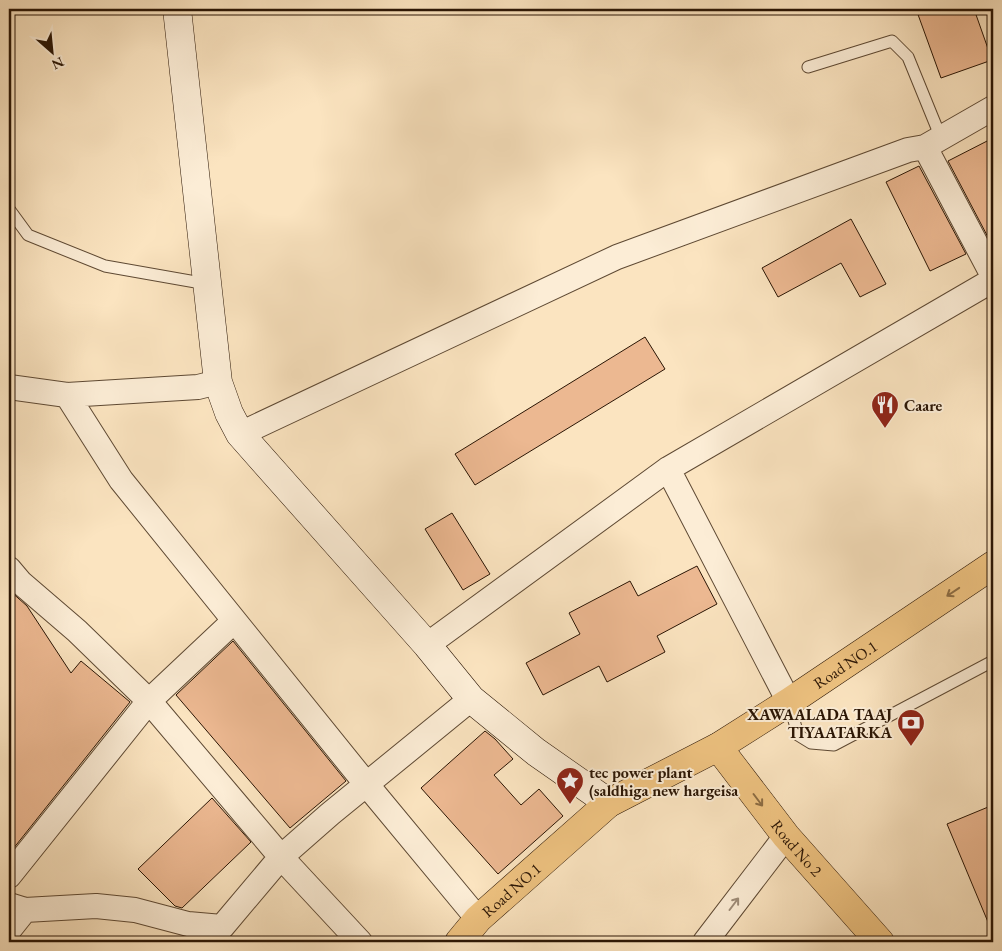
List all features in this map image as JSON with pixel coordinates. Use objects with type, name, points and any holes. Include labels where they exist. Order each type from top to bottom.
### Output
[{"type":"main road","points":[[177,9],[218,382],[229,413],[240,434],[427,645],[470,698],[536,752],[609,803]]},
{"type":"main road","name":"Road NO.1","points":[[459,942],[478,919],[609,803],[718,747],[789,702],[993,565]]},
{"type":"main road","name":"Road No 2","points":[[718,747],[786,836],[880,942]]},
{"type":"street","points":[[240,434],[617,257],[933,142],[993,108]]},
{"type":"street","points":[[427,645],[668,469],[993,278],[933,142]]},
{"type":"street","points":[[9,387],[67,395],[198,387],[218,382]]},
{"type":"street","points":[[67,395],[121,480],[367,785],[478,919]]},
{"type":"street","points":[[668,469],[789,702]]},
{"type":"street","points":[[9,569],[20,582],[77,631],[149,701],[281,857],[360,942]]},
{"type":"street","points":[[9,876],[149,701],[234,621]]},
{"type":"street","points":[[9,930],[17,908],[96,906],[135,910],[224,935],[281,857],[470,698]]},
{"type":"street","points":[[705,942],[786,836]]},
{"type":"lane","points":[[808,67],[892,41],[908,57],[933,142]]},
{"type":"lane","points":[[9,209],[28,234],[106,266],[207,284]]},
{"type":"lane","points":[[789,702],[798,735],[811,743],[834,745],[993,661]]},
{"type":"building","points":[[916,9],[974,9],[992,60],[941,78]]},
{"type":"building","points":[[993,138],[993,240],[990,241],[948,161]]},
{"type":"building","points":[[919,166],[966,254],[930,271],[886,182]]},
{"type":"building","points":[[851,219],[886,284],[860,297],[841,263],[778,297],[762,268]]},
{"type":"building","points":[[645,337],[665,369],[475,485],[455,454]]},
{"type":"building","points":[[452,513],[490,574],[463,590],[425,529]]},
{"type":"building","points":[[697,566],[717,604],[657,636],[665,652],[607,682],[599,666],[543,695],[526,663],[580,634],[569,613],[630,581],[638,596]]},
{"type":"building","points":[[9,590],[27,606],[71,673],[81,661],[130,702],[9,854]]},
{"type":"building","points":[[233,641],[346,781],[290,828],[176,695]]},
{"type":"building","points":[[485,731],[513,759],[494,775],[521,805],[539,789],[563,816],[498,874],[421,788]]},
{"type":"building","points":[[212,798],[251,842],[182,908],[175,906],[138,869]]},
{"type":"building","points":[[993,805],[993,934],[947,824]]},
{"type":"place","name":"Caare","points":[[885,429]]},
{"type":"place","name":"XAWAALADA TAAJ TIYAATARKA","points":[[911,747]]},
{"type":"place","name":"tec power plant (saldhiga new hargeisa","points":[[570,805]]}]
